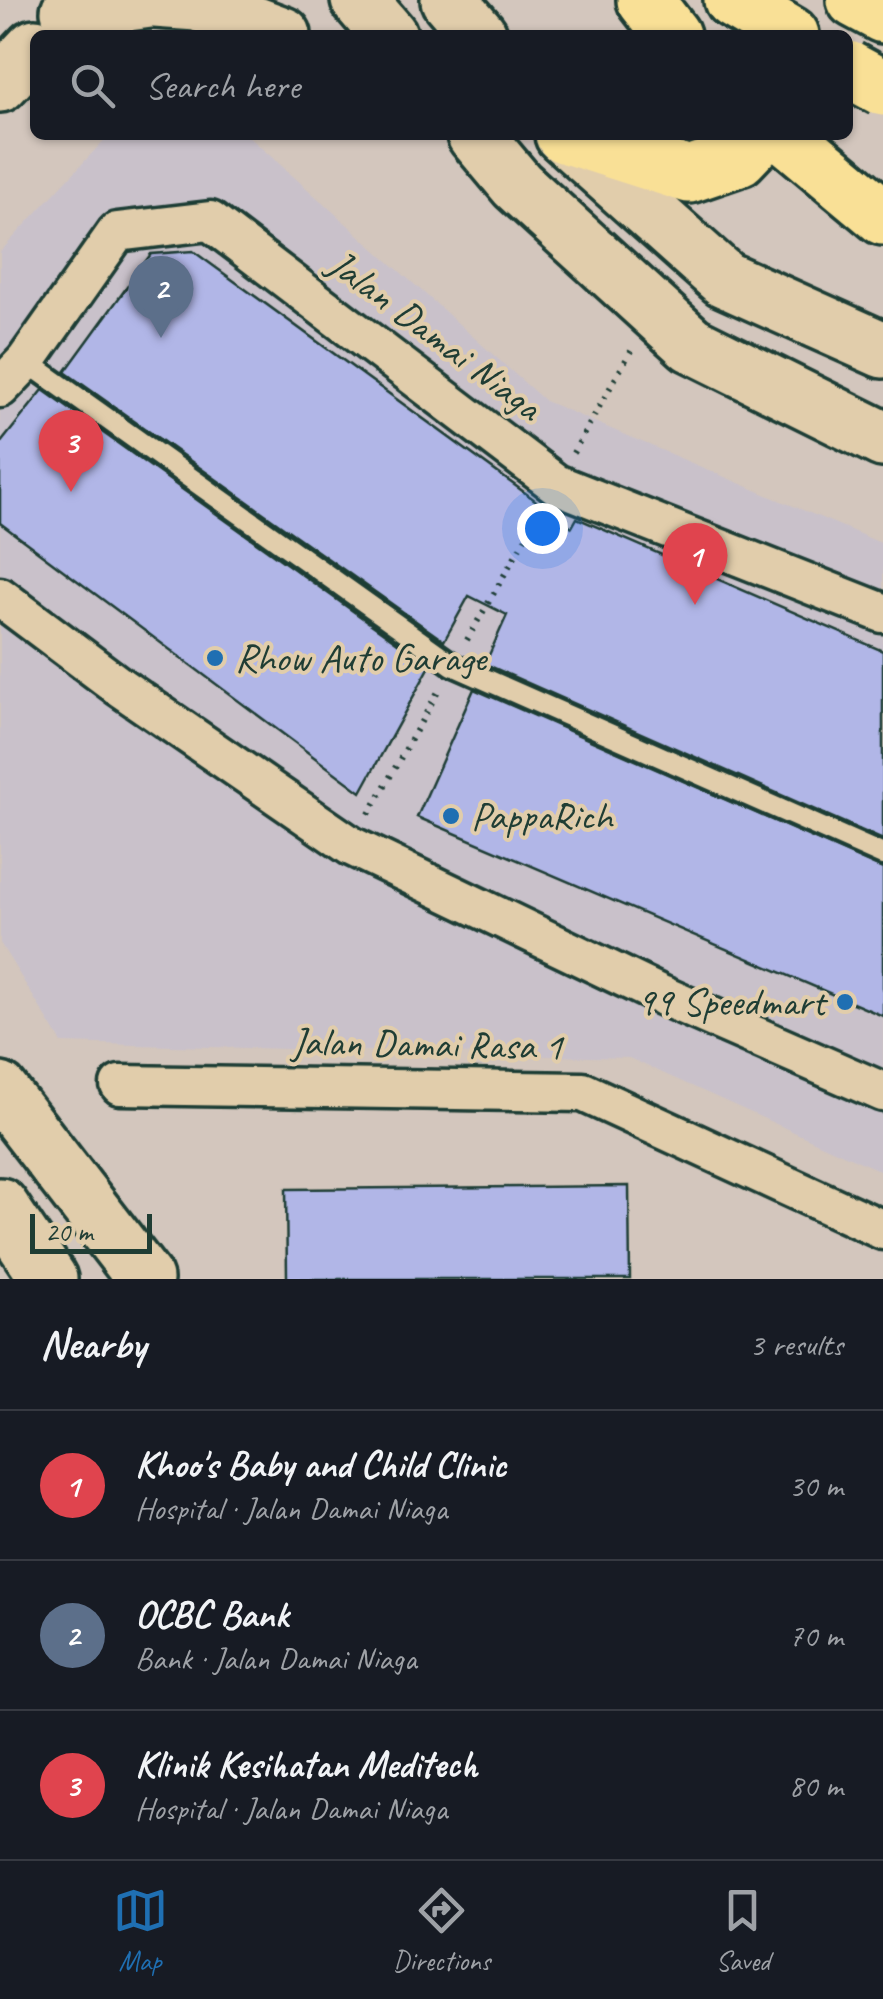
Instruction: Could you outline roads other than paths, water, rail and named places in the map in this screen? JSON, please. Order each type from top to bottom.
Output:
[{"type":"highway","points":[[645,0],[668,30]]},
{"type":"highway","points":[[732,0],[783,30]]},
{"type":"highway","points":[[855,0],[883,15]]},
{"type":"highway","points":[[853,72],[883,88]]},
{"type":"highway","points":[[853,76],[883,72]]},
{"type":"highway","points":[[580,140],[688,174],[740,158],[756,140]]},
{"type":"highway","points":[[791,140],[883,217]]},
{"type":"main road","points":[[59,23],[152,0],[197,3],[270,30]]},
{"type":"main road","points":[[360,0],[386,30]]},
{"type":"main road","points":[[450,0],[475,30]]},
{"type":"main road","points":[[0,84],[30,53]]},
{"type":"main road","points":[[479,140],[517,185],[691,344],[861,429]]},
{"type":"main road","points":[[570,140],[724,279],[883,350]]},
{"type":"main road","points":[[0,1090],[145,1279]]},
{"type":"main road","points":[[0,1206],[49,1279]]},
{"type":"street","name":"Jalan Damai Niaga","points":[[0,388],[26,361],[117,232],[210,221],[556,484],[883,612]]},
{"type":"street","points":[[0,597],[120,687],[351,846],[643,986],[883,1092]]},
{"type":"street","name":"Jalan Damai Rasa 1","points":[[120,1084],[583,1092],[883,1230]]},
{"type":"lane","points":[[26,361],[453,665],[883,856]]},
{"type":"lane","points":[[861,429],[883,462]]},
{"type":"lane","points":[[822,588],[883,598]]},
{"type":"place","name":"OCBC Bank","points":[[161,338]]},
{"type":"place","name":"Klinik Kesihatan Meditech","points":[[71,492]]},
{"type":"place","name":"Khoo's Baby and Child Clinic","points":[[695,605]]},
{"type":"place","name":"Rhow Auto Garage","points":[[215,658]]},
{"type":"place","name":"PappaRich","points":[[451,816]]},
{"type":"place","name":"99 Speedmart","points":[[845,1002]]}]
